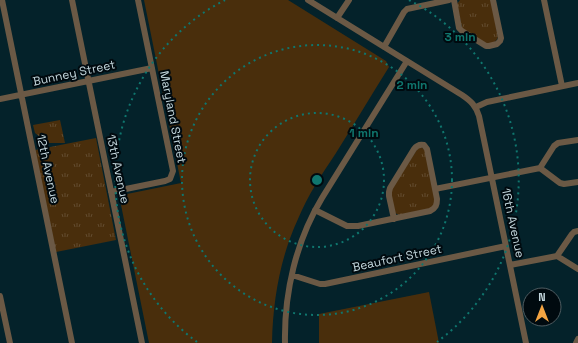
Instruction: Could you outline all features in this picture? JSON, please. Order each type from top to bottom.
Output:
[{"type":"street","name":"12th Avenue","points":[[2,0],[72,343]]},
{"type":"street","name":"13th Avenue","points":[[72,0],[142,343]]},
{"type":"street","name":"Maryland Street","points":[[111,192],[165,181],[170,178],[172,174],[138,0]]},
{"type":"street","points":[[308,0],[469,100],[476,107],[487,102],[578,83]]},
{"type":"street","points":[[337,18],[349,0]]},
{"type":"street","points":[[384,47],[406,9],[449,0]]},
{"type":"street","points":[[454,0],[459,28],[483,45],[488,46],[498,44],[501,38],[493,0]]},
{"type":"street","points":[[544,0],[562,86]]},
{"type":"street","points":[[284,343],[286,311],[292,276],[304,233],[315,210],[406,61]]},
{"type":"street","name":"Bunney Street","points":[[0,99],[152,68]]},
{"type":"street","name":"16th Avenue","points":[[476,107],[526,343]]},
{"type":"street","points":[[435,189],[540,168],[554,146],[578,140]]},
{"type":"street","points":[[315,210],[348,226],[358,226],[394,219],[430,211],[434,209],[437,204],[435,189],[427,149],[424,145],[417,146],[414,149],[390,188],[389,192],[394,219]]},
{"type":"street","points":[[540,168],[560,183],[564,184],[578,182]]},
{"type":"street","points":[[510,266],[557,256],[572,234],[578,231]]},
{"type":"street","name":"Beaufort Street","points":[[292,276],[325,284],[506,246]]},
{"type":"street","points":[[557,256],[578,269]]},
{"type":"street","points":[[0,296],[10,343]]},
{"type":"street","points":[[576,343],[578,339]]},
{"type":"green space","points":[[144,0],[288,0],[386,61],[389,67],[316,185],[298,219],[286,249],[282,264],[276,295],[272,343],[149,343],[120,200],[122,195],[181,183]]},
{"type":"green space","points":[[460,0],[491,0],[498,37],[495,42],[490,44],[484,42],[462,28],[457,4]]},
{"type":"green space","points":[[60,120],[65,143],[48,143],[35,133],[33,125]]},
{"type":"green space","points":[[96,138],[116,240],[56,252],[35,150]]},
{"type":"green space","points":[[421,147],[425,150],[435,200],[433,208],[399,215],[395,213],[391,190],[418,148]]},
{"type":"green space","points":[[429,292],[439,343],[319,343],[319,314]]}]
